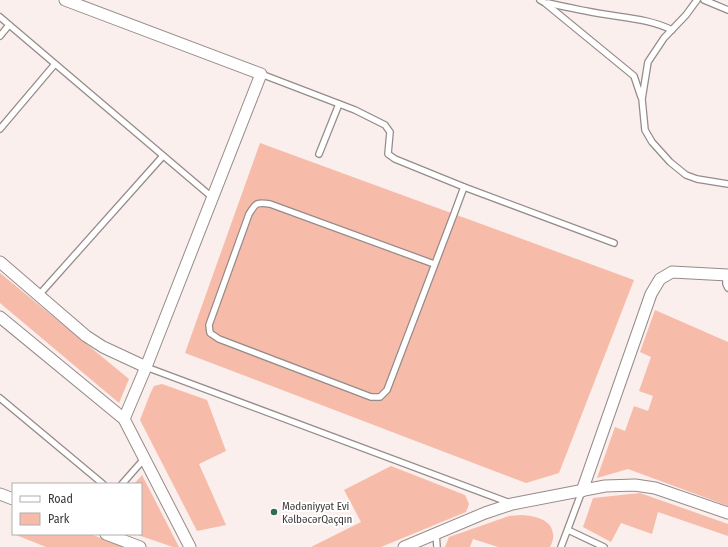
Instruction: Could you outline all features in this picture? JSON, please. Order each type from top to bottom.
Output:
[{"type":"street","points":[[65,0],[261,74],[124,419]]},
{"type":"street","points":[[0,262],[86,336],[103,348],[146,366]]},
{"type":"street","points":[[582,491],[651,294],[660,279],[672,272],[727,275]]},
{"type":"street","points":[[0,317],[124,419],[190,547]]},
{"type":"street","points":[[404,547],[485,513],[512,504],[605,486],[635,485],[670,492],[728,513]]},
{"type":"street","points":[[0,494],[12,499]]},
{"type":"street","points":[[109,535],[140,547]]},
{"type":"lane","points":[[642,99],[648,62],[664,38],[686,16],[697,0]]},
{"type":"lane","points":[[704,0],[728,10]]},
{"type":"lane","points":[[543,1],[584,12],[650,21],[672,30]]},
{"type":"lane","points":[[543,1],[634,76],[642,99],[646,130],[652,142],[670,162],[686,175],[698,179],[728,184]]},
{"type":"lane","points":[[0,17],[212,198]]},
{"type":"lane","points":[[0,36],[9,25]]},
{"type":"lane","points":[[0,129],[55,64]]},
{"type":"lane","points":[[261,74],[355,110],[385,125],[390,132],[388,154],[395,159],[464,187],[614,243]]},
{"type":"lane","points":[[319,154],[339,104]]},
{"type":"lane","points":[[39,295],[163,156]]},
{"type":"lane","points":[[434,264],[270,204],[260,202],[255,204],[249,214],[209,325],[210,333],[219,339],[371,397],[380,397],[387,390],[464,187]]},
{"type":"lane","points":[[727,275],[726,284],[728,288]]},
{"type":"lane","points":[[146,366],[512,504]]},
{"type":"lane","points":[[0,398],[102,483]]},
{"type":"lane","points":[[123,483],[144,459]]},
{"type":"lane","points":[[561,547],[582,491]]},
{"type":"lane","points":[[568,530],[604,547]]},
{"type":"lane","points":[[436,533],[437,547]]},
{"type":"green space","points":[[260,143],[634,280],[559,473],[526,483],[185,353]]},
{"type":"green space","points":[[0,273],[129,379],[119,403],[0,303]]},
{"type":"green space","points":[[655,310],[728,342],[728,506],[628,469],[597,478],[615,427],[625,431],[634,406],[648,411],[653,396],[639,391],[651,357],[640,352]]},
{"type":"green space","points":[[162,384],[207,400],[226,451],[199,464],[226,525],[197,531],[140,420],[154,386]]},
{"type":"green space","points":[[391,466],[465,495],[469,504],[466,512],[381,547],[311,547],[361,522],[344,490]]},
{"type":"green space","points":[[142,475],[179,547],[173,547],[138,535],[142,535],[142,483],[135,483]]},
{"type":"green space","points":[[640,493],[728,524],[728,536],[658,512],[652,534],[621,523],[611,542],[583,527],[593,498]]},
{"type":"green space","points":[[522,515],[537,517],[549,525],[552,529],[553,536],[550,547],[498,547],[473,539],[470,547],[445,547],[449,537],[509,516]]},
{"type":"green space","points":[[16,535],[93,535],[125,547],[46,547]]},
{"type":"place","name":"Mədəniyyət Evi KəlbəcərQaçqın","points":[[274,512]]}]
